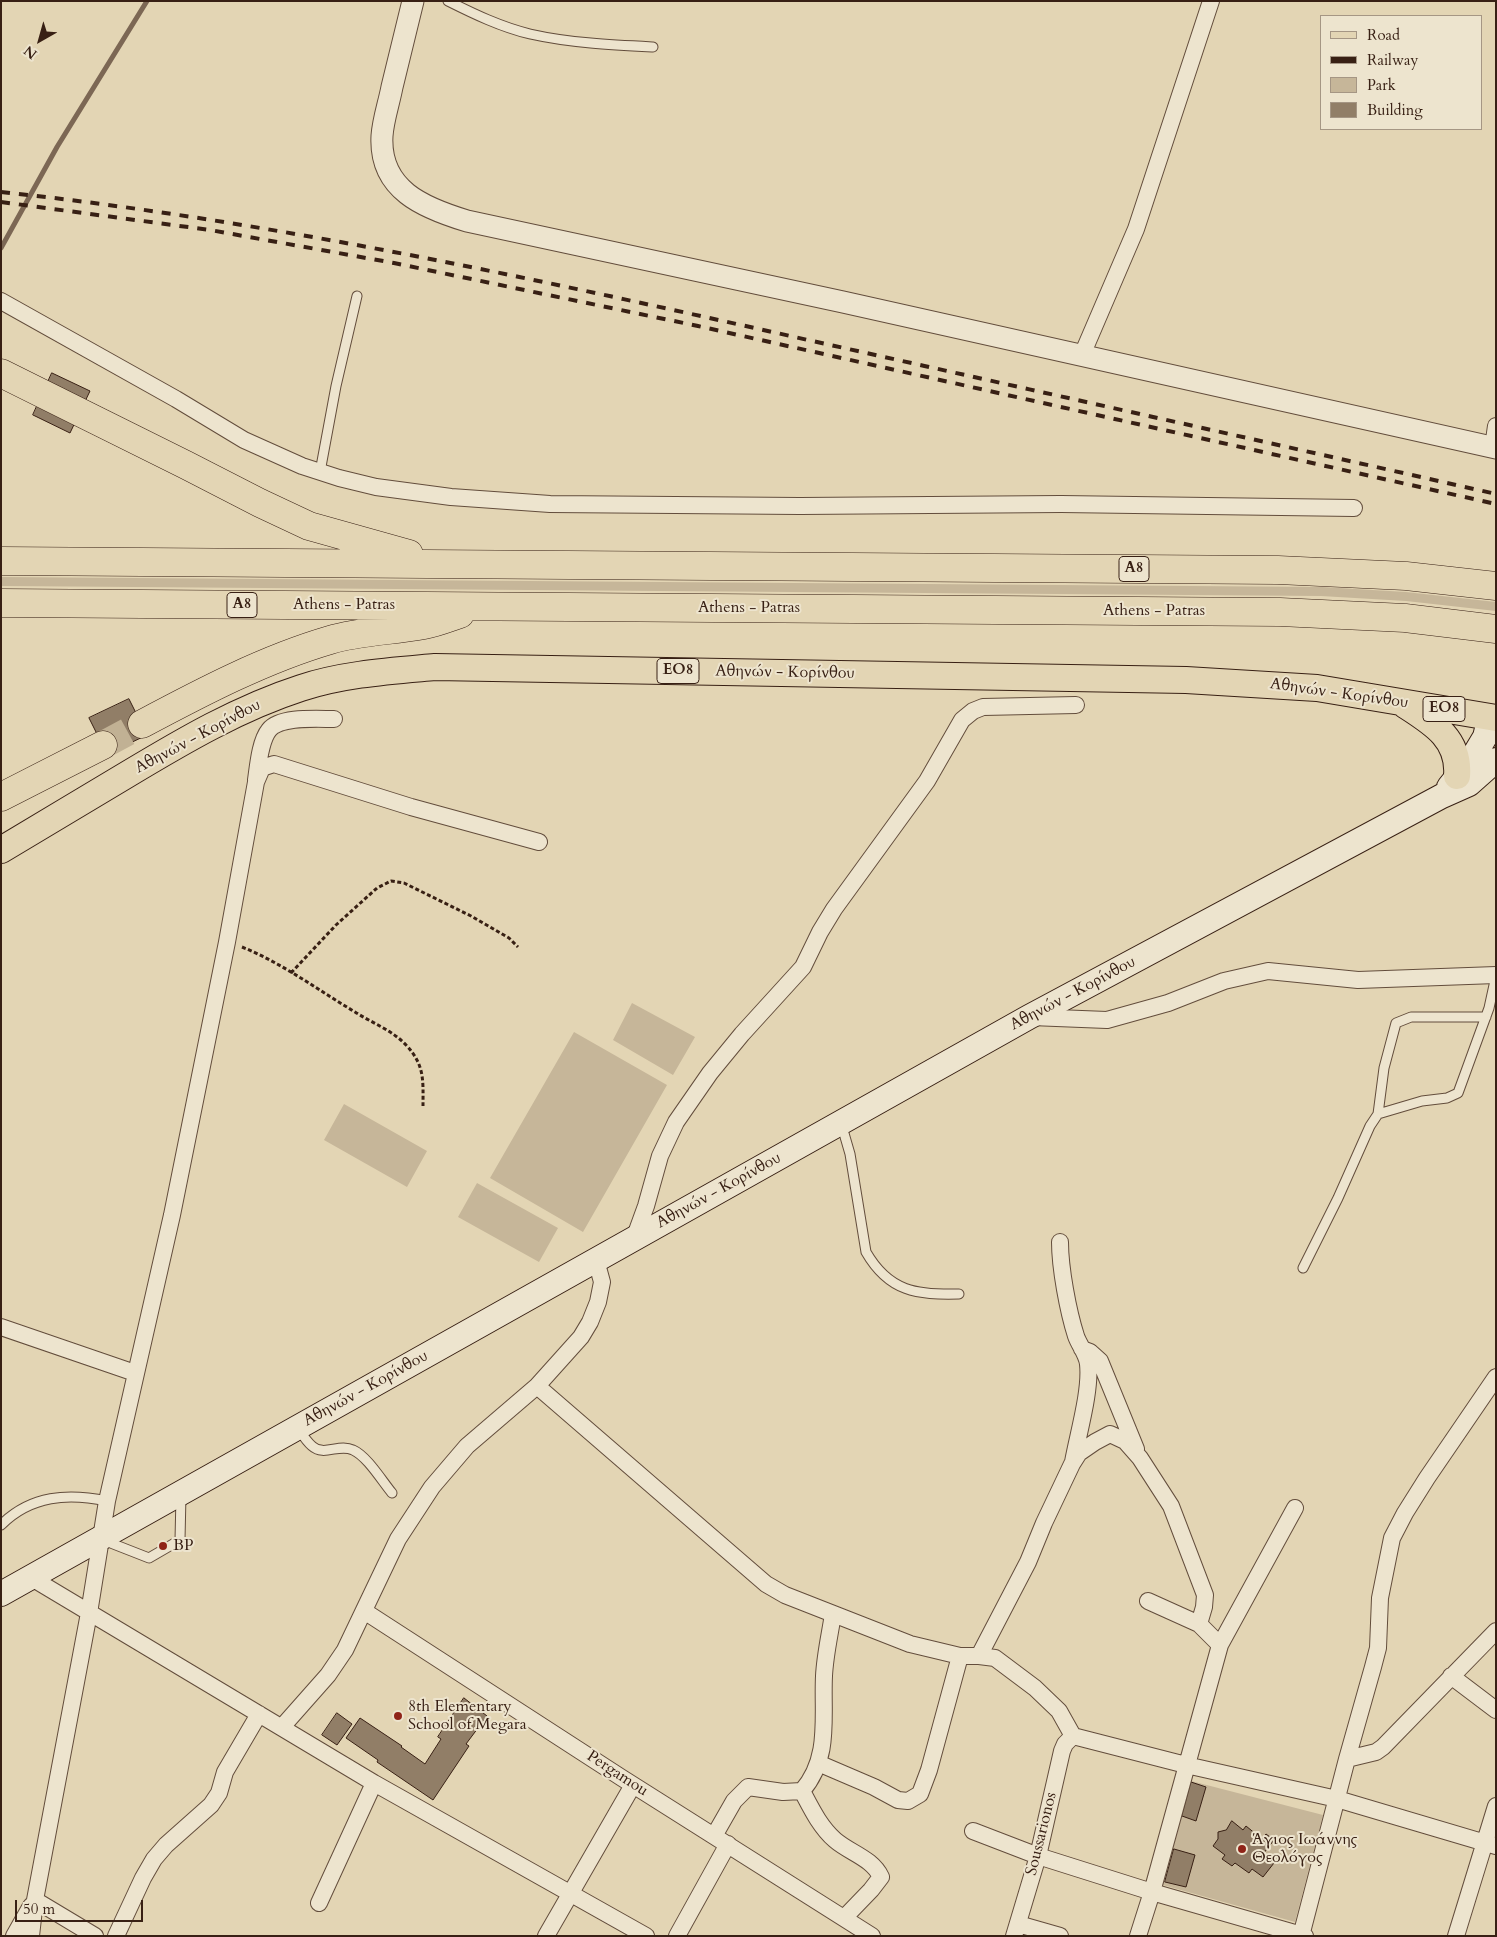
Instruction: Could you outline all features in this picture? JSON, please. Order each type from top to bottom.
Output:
[{"type":"highway","points":[[1,373],[309,526],[449,564]]},
{"type":"highway","name":"Α8","points":[[1,561],[1278,570],[1406,576],[1496,586]]},
{"type":"highway","name":"Athens - Patras","points":[[1,603],[1288,612],[1405,618],[1496,629]]},
{"type":"highway","points":[[142,724],[239,676],[308,647],[358,633],[425,625],[483,606]]},
{"type":"highway","points":[[1,797],[103,745]]},
{"type":"main road","name":"Αθηνών - Κορίνθου","points":[[1,850],[154,758],[232,715],[302,687],[367,674],[413,668],[462,666],[1186,680],[1318,688],[1493,718],[1485,737],[1473,757],[1450,786]]},
{"type":"main road","points":[[1398,701],[1423,717],[1446,737],[1455,749],[1458,762],[1450,786]]},
{"type":"main road","name":"Αθηνών - Κορίνθου","points":[[1,1594],[1029,1017],[1450,786],[1469,784],[1496,760]]},
{"type":"street","points":[[413,1],[382,137],[384,156],[391,174],[402,189],[429,208],[466,221],[817,296],[1494,447],[1496,426]]},
{"type":"street","points":[[1082,355],[1136,229],[1211,1]]},
{"type":"street","points":[[1,301],[176,399],[244,440],[302,466],[376,487],[451,497],[550,504],[810,506],[1061,504],[1354,508]]},
{"type":"street","points":[[634,1239],[646,1206],[660,1156],[676,1122],[710,1073],[803,966],[820,932],[834,910],[921,789],[962,720],[972,711],[983,707],[1076,705]]},
{"type":"street","points":[[30,1936],[35,1900],[89,1613],[107,1501],[172,1215],[227,942],[259,758],[268,730],[277,724],[286,721],[334,719]]},
{"type":"street","points":[[256,782],[262,768],[274,764],[411,807],[539,842]]},
{"type":"street","points":[[1029,1017],[1107,1020],[1168,1003],[1224,981],[1268,971],[1358,980],[1496,976]]},
{"type":"street","points":[[1060,1242],[1060,1254],[1069,1306],[1076,1335],[1088,1363],[1087,1388],[1072,1464]]},
{"type":"street","points":[[282,1727],[328,1675],[345,1650],[398,1539],[437,1480],[467,1446],[537,1386],[580,1337],[590,1322],[598,1302],[602,1282],[596,1260]]},
{"type":"street","points":[[1,1327],[135,1373]]},
{"type":"street","points":[[1082,1349],[1090,1352],[1100,1361],[1140,1458]]},
{"type":"street","points":[[973,1831],[1038,1856],[1152,1892],[1302,1935],[1347,1758],[1376,1654],[1380,1598],[1392,1538],[1427,1478],[1496,1377]]},
{"type":"street","points":[[537,1386],[761,1580],[785,1595],[910,1644],[960,1656],[995,1658],[1035,1688],[1059,1711],[1073,1736],[1186,1765],[1337,1800],[1490,1844]]},
{"type":"street","points":[[979,1656],[1028,1562],[1044,1522],[1072,1464],[1080,1453],[1110,1434],[1125,1441],[1140,1458],[1171,1506],[1205,1595],[1199,1624]]},
{"type":"street","points":[[1138,1936],[1152,1892],[1220,1645],[1295,1508]]},
{"type":"street","points":[[30,1577],[374,1783],[571,1892],[646,1936]]},
{"type":"street","points":[[1148,1600],[1199,1624],[1220,1645]]},
{"type":"street","name":"Pergamou","points":[[364,1611],[633,1785],[872,1936]]},
{"type":"street","points":[[714,1836],[734,1801],[748,1788],[783,1792],[802,1791],[811,1781],[818,1763],[825,1730],[824,1675],[833,1614]]},
{"type":"street","points":[[1347,1758],[1376,1752],[1383,1747],[1496,1631]]},
{"type":"street","points":[[818,1763],[874,1787],[898,1800],[908,1801],[920,1794],[929,1770],[960,1656]]},
{"type":"street","points":[[1451,1676],[1496,1710]]},
{"type":"street","points":[[116,1936],[142,1878],[154,1859],[166,1845],[211,1805],[219,1793],[224,1772],[259,1714]]},
{"type":"street","name":"Soussarionos","points":[[1016,1930],[1038,1856],[1062,1752],[1065,1744],[1073,1736]]},
{"type":"street","points":[[319,1903],[374,1783]]},
{"type":"street","points":[[546,1936],[633,1785]]},
{"type":"street","points":[[802,1791],[826,1832],[836,1842],[877,1868],[881,1877],[875,1886],[844,1918]]},
{"type":"street","points":[[1456,1936],[1490,1844],[1496,1806]]},
{"type":"street","points":[[677,1936],[728,1844]]},
{"type":"street","points":[[14,1936],[35,1900]]},
{"type":"street","points":[[35,1900],[95,1936]]},
{"type":"street","points":[[1016,1930],[1060,1936]]},
{"type":"lane","points":[[448,1],[492,22],[530,34],[580,41],[653,47]]},
{"type":"lane","points":[[320,472],[336,386],[357,296]]},
{"type":"lane","points":[[1378,1114],[1422,1101],[1447,1098],[1458,1093],[1486,1017],[1496,976]]},
{"type":"lane","points":[[1303,1268],[1338,1198],[1370,1126],[1378,1114],[1384,1068],[1396,1023],[1411,1017],[1486,1017]]},
{"type":"lane","points":[[841,1122],[850,1154],[866,1252],[871,1261],[880,1274],[889,1281],[909,1290],[932,1294],[959,1294]]},
{"type":"lane","points":[[298,1427],[317,1450],[326,1451],[344,1447],[354,1450],[364,1459],[392,1493]]},
{"type":"lane","points":[[100,1538],[149,1558],[180,1540],[181,1493]]},
{"type":"lane","points":[[1,1525],[30,1506],[53,1497],[85,1496],[107,1501]]},
{"type":"path","points":[[291,973],[336,925],[377,888],[391,881],[404,883],[471,916],[510,938],[518,947]]},
{"type":"path","points":[[227,942],[263,955],[357,1014],[377,1023],[406,1045],[423,1074],[423,1106]]},
{"type":"green space","points":[[1,577],[1322,587],[1406,592],[1496,602],[1496,611],[1406,601],[1321,596],[1,586]]},
{"type":"green space","points":[[632,1003],[695,1037],[673,1075],[613,1040]]},
{"type":"green space","points":[[574,1032],[667,1085],[583,1232],[490,1178]]},
{"type":"green space","points":[[344,1104],[427,1151],[407,1187],[324,1140]]},
{"type":"green space","points":[[477,1183],[558,1228],[539,1262],[458,1217]]},
{"type":"green space","points":[[1191,1781],[1323,1815],[1295,1922],[1163,1885]]},
{"type":"building","points":[[52,373],[90,391],[70,433],[33,415]]},
{"type":"building","points":[[129,699],[147,735],[107,754],[89,718]]},
{"type":"building","points":[[464,1698],[487,1716],[466,1744],[469,1746],[433,1800],[377,1762],[378,1760],[346,1738],[360,1718],[425,1764],[441,1739],[438,1737]]},
{"type":"building","points":[[337,1713],[352,1724],[337,1745],[322,1735]]},
{"type":"building","points":[[1191,1782],[1206,1787],[1196,1821],[1182,1816]]},
{"type":"building","name":"Άγιος Ιωάννης Θεολόγος","points":[[1232,1821],[1243,1830],[1246,1826],[1257,1835],[1254,1839],[1259,1843],[1266,1834],[1274,1840],[1263,1854],[1274,1863],[1263,1877],[1252,1869],[1249,1873],[1235,1863],[1232,1866],[1222,1859],[1225,1855],[1213,1846],[1218,1839],[1218,1832],[1226,1830]]},
{"type":"building","points":[[1174,1849],[1195,1855],[1186,1887],[1165,1882]]},
{"type":"waterway","points":[[1,248],[57,147],[147,1]]},
{"type":"tunnel","points":[[103,745],[142,724]]},
{"type":"railway","points":[[1,192],[103,204],[204,219],[406,254],[507,274],[1496,494]]},
{"type":"railway","points":[[1,202],[210,230],[394,263],[698,326],[1496,504]]},
{"type":"place","name":"BP","points":[[163,1546]]},
{"type":"place","name":"8th Elementary School of Megara","points":[[398,1716]]},
{"type":"place","name":"Άγιος Ιωάννης Θεολόγος","points":[[1242,1849]]}]
